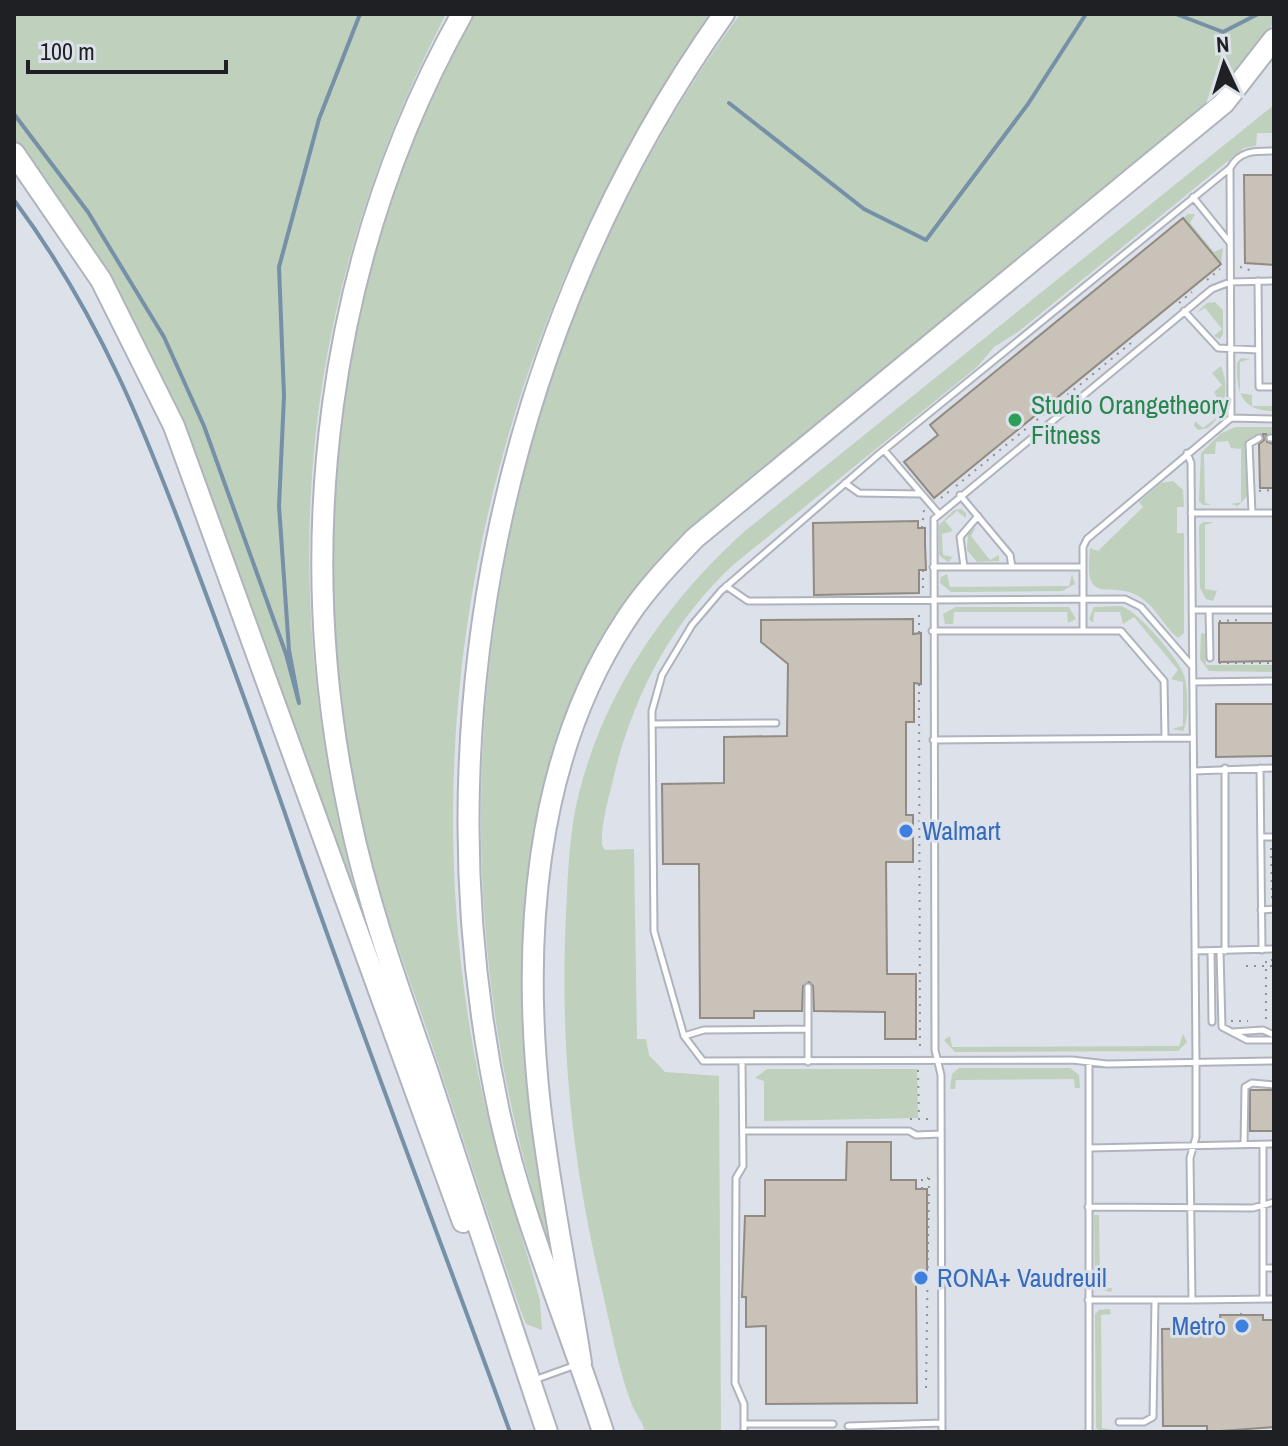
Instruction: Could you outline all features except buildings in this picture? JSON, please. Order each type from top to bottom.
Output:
[{"type":"highway","points":[[462,14],[429,78],[389,176],[347,325],[326,464],[322,618],[337,751],[369,894],[527,1382]]},
{"type":"highway","points":[[603,1432],[581,1363],[543,1267],[517,1183],[481,1014],[468,851],[475,687],[499,526],[522,435],[556,327],[626,172],[674,88],[724,14]]},
{"type":"highway","points":[[581,1363],[540,1106],[535,948],[539,884],[552,796],[569,735],[596,671],[640,601],[695,538],[1224,103],[1274,39]]},
{"type":"highway","points":[[14,153],[101,280],[174,426],[399,1050],[545,1432]]},
{"type":"lane","points":[[1274,151],[1248,152],[884,450],[726,586],[692,625],[662,675],[654,697],[652,724],[654,931],[684,1036],[703,1061],[1274,1061]]},
{"type":"lane","points":[[1230,168],[1231,418]]},
{"type":"lane","points":[[1193,197],[1230,243]]},
{"type":"lane","points":[[1258,281],[1259,387],[1274,387]]},
{"type":"lane","points":[[942,1432],[941,1075],[937,1061],[933,523],[938,513],[1212,289],[1230,282],[1274,281]]},
{"type":"lane","points":[[1184,311],[1214,346],[1230,351],[1258,350]]},
{"type":"lane","points":[[1083,630],[1083,547],[1089,537],[1231,418],[1274,419]]},
{"type":"lane","points":[[1252,513],[1249,444],[1259,438]]},
{"type":"lane","points":[[884,450],[938,513]]},
{"type":"lane","points":[[1187,453],[1191,513],[1196,1061],[1190,1158],[1192,1300]]},
{"type":"lane","points":[[845,483],[859,493],[922,494]]},
{"type":"lane","points":[[960,495],[1010,555],[1012,567]]},
{"type":"lane","points":[[1191,513],[1274,513]]},
{"type":"lane","points":[[964,567],[960,537],[978,516]]},
{"type":"lane","points":[[933,567],[1083,567]]},
{"type":"lane","points":[[726,586],[748,601],[1125,599],[1136,603],[1192,666]]},
{"type":"lane","points":[[1192,610],[1274,610]]},
{"type":"lane","points":[[1209,610],[1210,661]]},
{"type":"lane","points":[[932,631],[1083,630],[1123,633],[1164,681],[1165,738]]},
{"type":"lane","points":[[1193,682],[1274,681]]},
{"type":"lane","points":[[652,724],[776,723]]},
{"type":"lane","points":[[933,740],[1193,738]]},
{"type":"lane","points":[[1225,768],[1222,1027],[1247,1040],[1274,1037]]},
{"type":"lane","points":[[1260,768],[1262,950]]},
{"type":"lane","points":[[1194,771],[1274,768]]},
{"type":"lane","points":[[1261,837],[1274,837]]},
{"type":"lane","points":[[1261,910],[1274,909]]},
{"type":"lane","points":[[1195,951],[1274,949]]},
{"type":"lane","points":[[1211,951],[1212,1022]]},
{"type":"lane","points":[[808,987],[808,1062]]},
{"type":"lane","points":[[684,1036],[704,1030],[808,1029]]},
{"type":"lane","points":[[1232,1032],[1263,1030],[1274,1037]]},
{"type":"lane","points":[[1089,1062],[1089,1432]]},
{"type":"lane","points":[[742,1063],[743,1166],[736,1178],[735,1383],[744,1404],[744,1432]]},
{"type":"lane","points":[[1244,1145],[1245,1087],[1252,1083],[1274,1085]]},
{"type":"lane","points":[[743,1131],[909,1131],[916,1135],[941,1134]]},
{"type":"lane","points":[[1089,1148],[1274,1144]]},
{"type":"lane","points":[[1263,1145],[1263,1299]]},
{"type":"lane","points":[[1088,1207],[1191,1208],[1274,1202]]},
{"type":"lane","points":[[1263,1268],[1274,1268]]},
{"type":"lane","points":[[1088,1300],[1274,1299]]},
{"type":"lane","points":[[1119,1422],[1144,1422],[1153,1417],[1155,1300]]},
{"type":"lane","points":[[527,1382],[581,1363]]},
{"type":"lane","points":[[848,1426],[942,1423]]},
{"type":"lane","points":[[744,1424],[833,1424]]},
{"type":"path","points":[[1204,277],[1207,280],[1222,267]]},
{"type":"path","points":[[1240,267],[1258,271]]},
{"type":"path","points":[[1169,311],[1196,289]]},
{"type":"path","points":[[937,502],[1086,376],[1136,339]]},
{"type":"path","points":[[957,479],[960,483]]},
{"type":"path","points":[[1256,491],[1274,490]]},
{"type":"path","points":[[922,528],[925,509]]},
{"type":"path","points":[[923,570],[923,593]]},
{"type":"path","points":[[919,607],[919,633]]},
{"type":"path","points":[[1233,618],[1233,623]]},
{"type":"path","points":[[1210,661],[1274,663]]},
{"type":"path","points":[[919,684],[919,1056]]},
{"type":"path","points":[[913,835],[919,835]]},
{"type":"path","points":[[1272,848],[1272,900]]},
{"type":"path","points":[[1226,1021],[1266,1020],[1266,960],[1274,960]]},
{"type":"path","points":[[1246,966],[1273,966]]},
{"type":"path","points":[[918,1068],[919,1119]]},
{"type":"path","points":[[910,1119],[931,1119]]},
{"type":"path","points":[[1248,1131],[1274,1131]]},
{"type":"path","points":[[922,1189],[922,1178],[929,1178],[930,1284],[924,1283],[926,1388],[932,1387]]},
{"type":"path","points":[[926,1333],[932,1333]]},
{"type":"path","points":[[917,1381],[926,1381]]},
{"type":"green space","points":[[14,14],[446,14],[395,125],[356,236],[329,347],[313,458],[309,571],[316,685],[334,802],[363,920],[161,376],[129,313],[75,222],[14,138]]},
{"type":"green space","points":[[474,14],[710,14],[637,130],[576,252],[526,379],[489,510],[465,644],[454,779],[457,916],[480,1084],[540,1301],[542,1330],[526,1324],[519,1306],[372,867],[358,811],[340,711],[331,608],[332,505],[342,402],[362,300],[390,201],[428,105]]},
{"type":"green space","points":[[740,14],[1274,14],[1274,22],[1227,86],[1198,112],[719,504],[650,572],[595,652],[570,703],[554,750],[531,876],[554,1243],[549,1245],[508,1088],[485,928],[482,767],[497,607],[531,449],[583,296],[652,151]]},
{"type":"green space","points":[[1274,105],[1274,133],[1257,133],[1256,146],[1244,148],[1018,332],[994,347],[977,367],[733,565],[690,613],[642,694],[620,753],[605,814],[602,845],[605,850],[634,849],[637,1039],[646,1039],[649,1055],[665,1072],[719,1076],[721,1432],[645,1432],[622,1375],[590,1234],[575,1143],[566,1054],[565,962],[571,838],[579,793],[605,718],[622,683],[665,618],[690,587],[745,531]]},
{"type":"green space","points":[[1195,214],[1190,223],[1214,252],[1223,248],[1221,264],[1183,218]]},
{"type":"green space","points":[[1215,302],[1223,310],[1223,334],[1220,339],[1214,336],[1222,329],[1205,308],[1196,313],[1207,303]]},
{"type":"green space","points":[[1241,358],[1250,359],[1240,362],[1240,392],[1237,363]]},
{"type":"green space","points":[[1221,366],[1225,383],[1222,408],[1214,422],[1208,428],[1198,430],[1194,426],[1195,421],[1203,428],[1216,418],[1210,408],[1219,401],[1214,392],[1222,385],[1212,373]]},
{"type":"green space","points":[[1241,393],[1252,395],[1252,406],[1274,406],[1274,411],[1254,408],[1243,398]]},
{"type":"green space","points":[[1235,427],[1274,427],[1274,435],[1253,436],[1246,443],[1248,495],[1238,506],[1231,504],[1241,502],[1241,449],[1231,448],[1228,441],[1216,442],[1215,454],[1204,454],[1205,503],[1212,505],[1203,505],[1199,501],[1201,453],[1220,434]]},
{"type":"green space","points":[[1173,481],[1183,490],[1184,507],[1177,507],[1177,533],[1184,533],[1184,633],[1178,638],[1140,597],[1095,586],[1089,567],[1090,548],[1098,551],[1143,507],[1139,502],[1161,483]]},
{"type":"green space","points":[[961,509],[966,513],[966,518],[957,511],[945,521],[953,531],[942,534],[943,555],[953,557],[948,562],[939,555],[939,525],[954,510]]},
{"type":"green space","points":[[1203,522],[1214,522],[1205,525],[1205,589],[1217,591],[1213,601],[1206,599],[1200,588],[1199,526]]},
{"type":"green space","points":[[976,527],[971,536],[990,560],[999,555],[999,561],[977,562],[967,550],[968,534]]},
{"type":"green space","points":[[947,574],[950,587],[1069,586],[1072,574],[1075,584],[1062,591],[951,592],[940,583],[941,577]]},
{"type":"green space","points":[[1121,606],[1147,625],[1181,668],[1187,696],[1183,731],[1172,729],[1183,726],[1183,682],[1171,679],[1178,670],[1134,617],[1123,624],[1120,612],[1094,612],[1093,623],[1089,619],[1094,607]]},
{"type":"green space","points":[[956,607],[1069,607],[1076,619],[1068,623],[1067,612],[954,612],[953,624],[945,624],[943,614]]},
{"type":"green space","points":[[1201,633],[1205,634],[1206,665],[1274,665],[1274,672],[1209,671],[1200,659]]},
{"type":"green space","points":[[1183,1034],[1187,1042],[1178,1051],[955,1052],[944,1040],[950,1036],[952,1047],[1179,1046]]},
{"type":"green space","points":[[959,1068],[1070,1068],[1079,1075],[1080,1088],[1075,1088],[1074,1079],[956,1080],[955,1089],[950,1089],[952,1074]]},
{"type":"green space","points":[[767,1069],[917,1069],[918,1118],[764,1121],[764,1081],[755,1078]]},
{"type":"green space","points":[[1094,1215],[1099,1215],[1100,1287],[1112,1288],[1111,1292],[1095,1288]]},
{"type":"green space","points":[[1110,1309],[1111,1314],[1101,1315],[1102,1428],[1113,1430],[1099,1432],[1096,1427],[1095,1314],[1099,1310]]},
{"type":"waterway","points":[[14,114],[88,212],[164,337],[204,426],[286,654],[299,703],[289,650],[279,506],[284,396],[279,267],[319,119],[360,14]]},
{"type":"waterway","points":[[729,103],[864,209],[926,240],[1028,104],[1086,14]]},
{"type":"waterway","points":[[1176,14],[1223,32],[1258,14]]},
{"type":"waterway","points":[[14,200],[45,244],[97,333],[160,472],[510,1432]]},
{"type":"place","name":"Studio Orangetheory Fitness","points":[[1015,420]]},
{"type":"place","name":"Walmart","points":[[906,831]]},
{"type":"place","name":"RONA+ Vaudreuil","points":[[921,1278]]},
{"type":"place","name":"Metro","points":[[1242,1326]]}]
